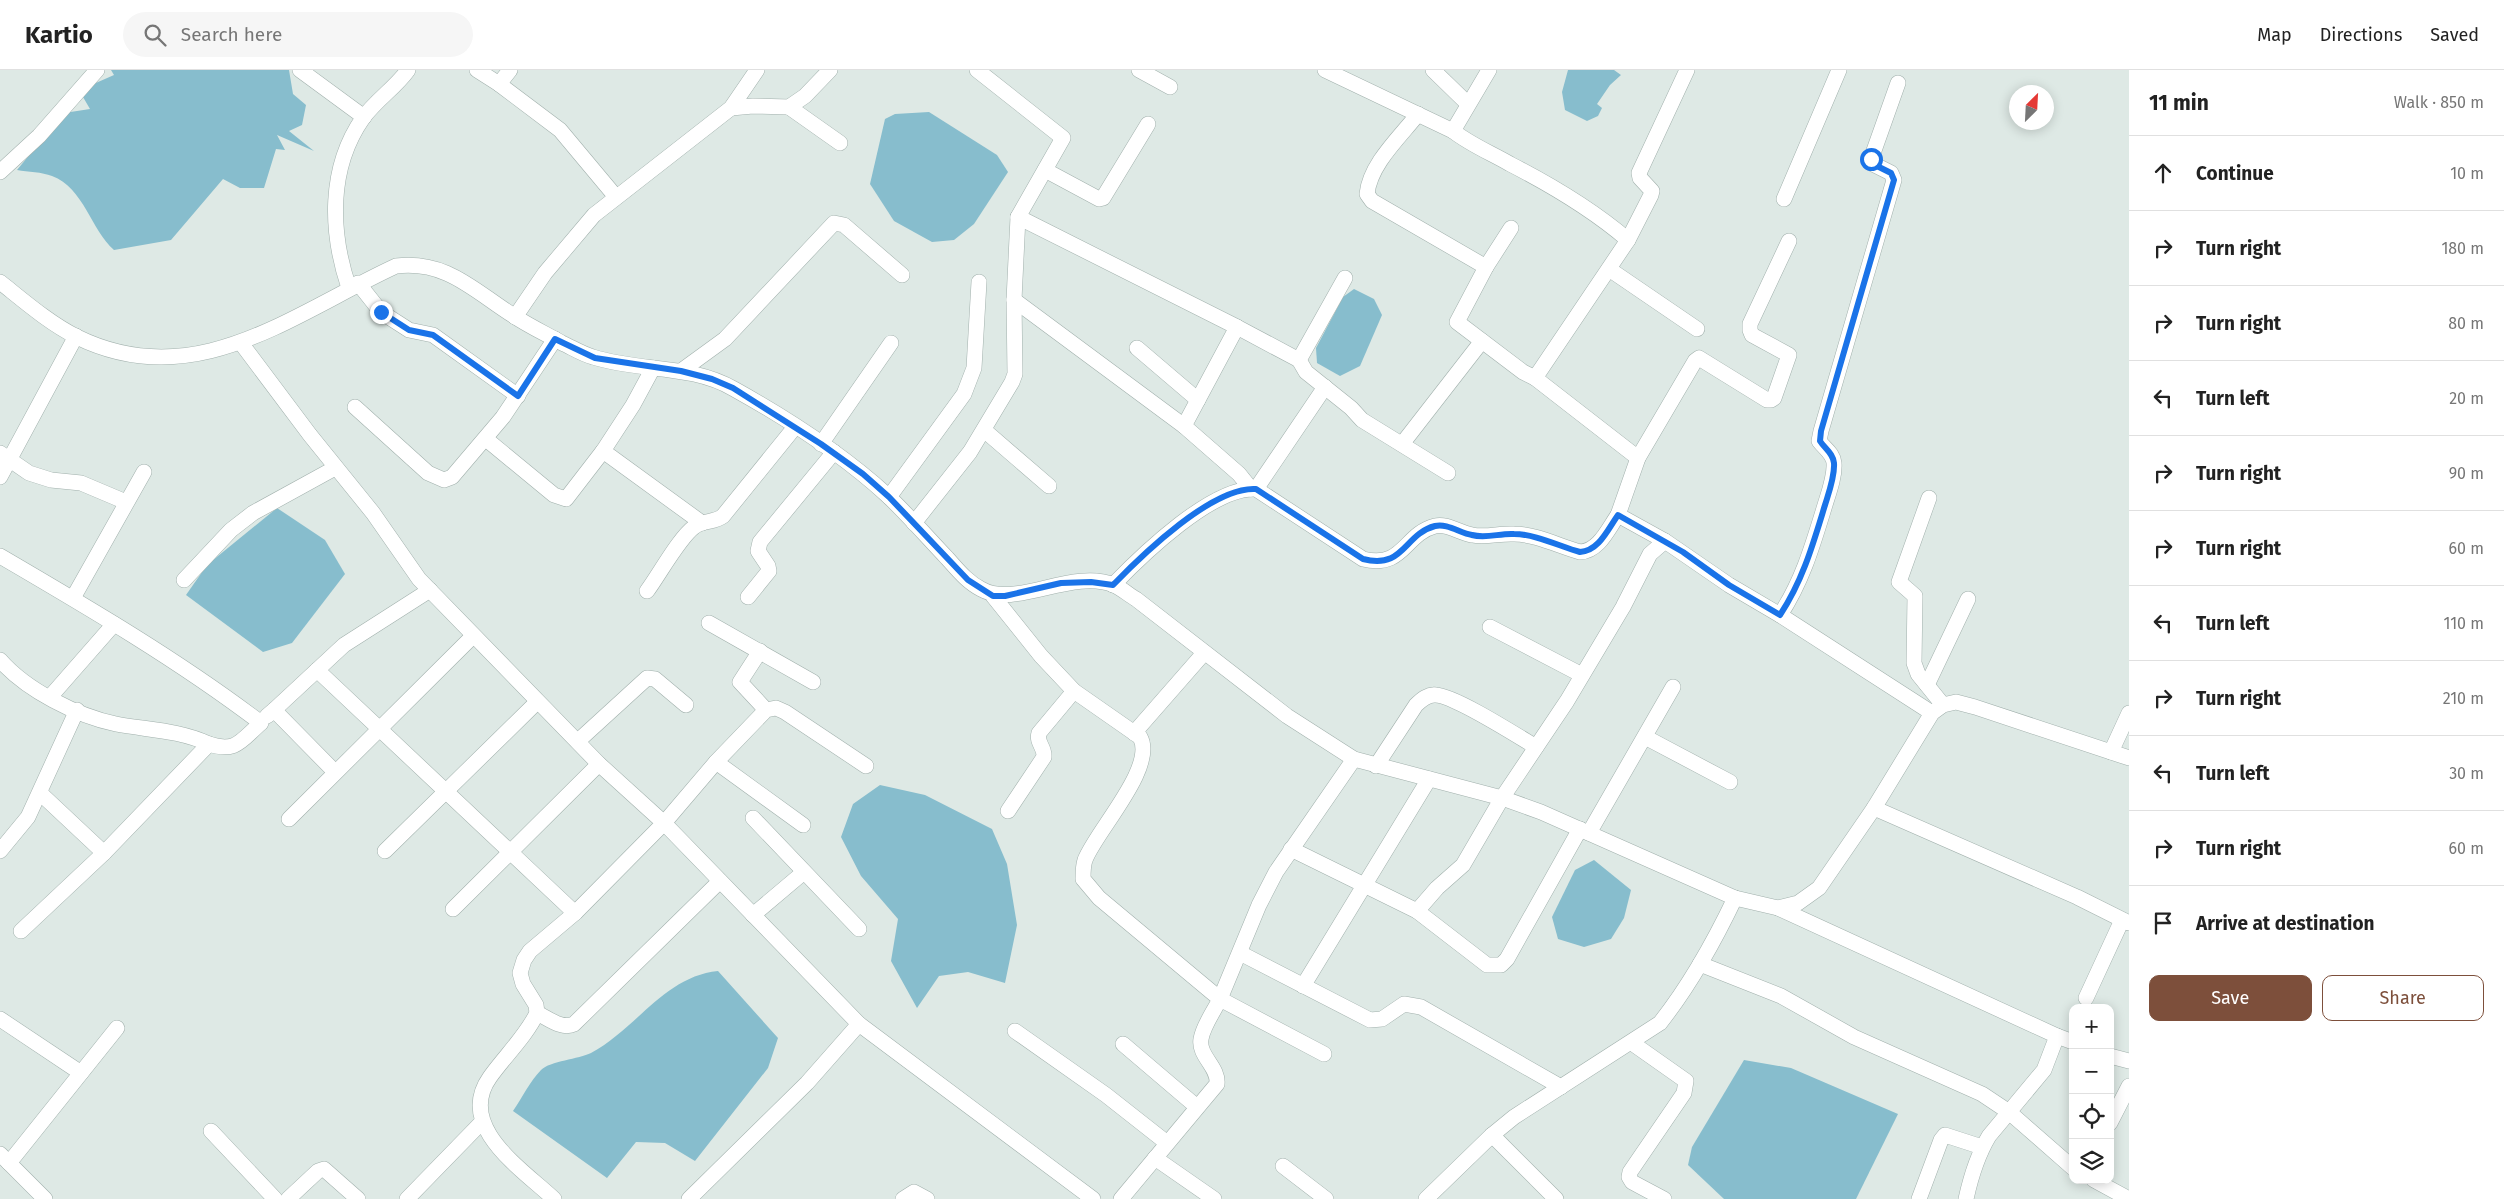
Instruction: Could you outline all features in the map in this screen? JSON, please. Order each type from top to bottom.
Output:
[{"type":"street","points":[[0,172],[39,136],[97,70]]},
{"type":"street","points":[[300,70],[364,117]]},
{"type":"street","points":[[408,70],[364,117],[348,143],[336,180],[340,263],[353,286],[385,315],[409,330],[433,335],[518,396]]},
{"type":"street","points":[[477,70],[499,84],[560,130],[616,197]]},
{"type":"street","points":[[499,84],[510,70]]},
{"type":"street","points":[[515,317],[567,245],[594,214],[732,108],[756,70]]},
{"type":"street","points":[[732,108],[789,107],[805,96],[830,70]]},
{"type":"street","points":[[914,522],[970,452],[1009,390],[1015,374],[1014,300],[1018,217],[1063,138],[977,70]]},
{"type":"street","points":[[1139,70],[1170,87]]},
{"type":"street","points":[[1325,70],[1454,131],[1471,145],[1511,164],[1606,221],[1628,240]]},
{"type":"street","points":[[1433,70],[1468,104]]},
{"type":"street","points":[[1454,131],[1489,70]]},
{"type":"street","points":[[1535,378],[1628,240],[1652,195],[1652,191],[1640,178],[1640,173],[1687,70]]},
{"type":"street","points":[[1784,199],[1839,70]]},
{"type":"street","points":[[1780,615],[1794,593],[1808,562],[1832,478],[1834,463],[1830,452],[1820,441],[1821,431],[1894,180],[1891,173],[1871,163],[1871,159],[1898,82]]},
{"type":"street","points":[[789,107],[840,143]]},
{"type":"street","points":[[1418,114],[1378,165],[1368,184],[1367,194],[1372,202],[1486,267]]},
{"type":"street","points":[[1045,170],[1099,199],[1103,198],[1148,124]]},
{"type":"street","points":[[1018,217],[1299,360],[1306,372],[1362,420],[1448,473]]},
{"type":"street","points":[[681,371],[725,339],[834,223],[844,225],[902,275]]},
{"type":"street","points":[[1511,228],[1486,267],[1457,320],[1459,326],[1535,378],[1638,458]]},
{"type":"street","points":[[1014,300],[1184,426],[1254,489],[1356,554],[1377,562],[1389,560],[1428,529],[1436,526],[1443,526],[1473,536],[1521,535],[1580,552],[1594,548],[1618,515],[1638,458],[1695,361],[1699,358],[1767,400],[1774,398],[1789,360],[1789,355],[1752,335],[1750,324],[1789,241]]},
{"type":"street","points":[[0,282],[32,308],[76,336],[110,351],[152,359],[200,354],[241,343],[396,266],[423,264],[454,276],[515,317],[595,358],[681,371],[712,379],[733,388],[828,448],[889,497],[968,580],[993,596],[1041,656],[1074,691],[1140,737],[1144,744],[1140,764],[1122,800],[1085,859],[1083,879],[1099,898],[1220,999],[1324,1054]]},
{"type":"street","points":[[1609,269],[1697,329]]},
{"type":"street","points":[[1299,360],[1345,278]]},
{"type":"street","points":[[889,497],[964,394],[972,378],[979,282]]},
{"type":"street","points":[[1184,426],[1237,327]]},
{"type":"street","points":[[0,477],[5,457],[76,336]]},
{"type":"street","points":[[355,408],[436,478],[444,480],[452,478],[486,439],[518,396],[555,339]]},
{"type":"street","points":[[1402,444],[1482,341]]},
{"type":"street","points":[[241,343],[335,468],[373,513],[419,579],[537,702],[599,764],[664,824],[859,1024],[1093,1199]]},
{"type":"street","points":[[748,597],[769,571],[768,566],[758,551],[760,542],[828,448],[891,343]]},
{"type":"street","points":[[1137,348],[1198,400]]},
{"type":"street","points":[[486,439],[560,499],[570,496],[603,452],[653,368]]},
{"type":"street","points":[[1254,489],[1325,387]]},
{"type":"street","points":[[647,591],[686,535],[694,527],[702,523],[716,521],[723,516],[795,427]]},
{"type":"street","points":[[984,430],[1049,486]]},
{"type":"street","points":[[603,452],[702,523]]},
{"type":"street","points":[[5,457],[29,473],[51,480],[81,483],[126,502]]},
{"type":"street","points":[[184,580],[231,530],[253,513],[335,468]]},
{"type":"street","points":[[73,598],[144,472]]},
{"type":"street","points":[[1113,585],[1148,549],[1174,528],[1225,496],[1245,488],[1254,489]]},
{"type":"street","points":[[1929,498],[1899,578],[1900,584],[1915,596],[1914,663],[1918,674],[1927,685],[1938,709]]},
{"type":"street","points":[[1618,515],[1665,541],[1729,585],[1938,709]]},
{"type":"street","points":[[1417,911],[1436,888],[1463,865],[1502,798],[1582,675],[1623,607],[1650,554],[1665,541]]},
{"type":"street","points":[[0,556],[73,598],[207,682],[260,723]]},
{"type":"street","points":[[993,596],[1005,596],[1061,583],[1091,582],[1113,585],[1136,599],[1204,654],[1287,716],[1354,759],[1502,798],[1585,831],[1735,898],[1778,908],[2069,1040]]},
{"type":"street","points":[[0,660],[12,673],[32,688],[77,710],[114,723],[174,732],[222,748],[233,747],[344,645],[430,590]]},
{"type":"street","points":[[1927,685],[1968,599]]},
{"type":"street","points":[[50,697],[114,624]]},
{"type":"street","points":[[710,624],[813,682]]},
{"type":"street","points":[[1490,627],[1582,675]]},
{"type":"street","points":[[289,819],[473,636]]},
{"type":"street","points":[[760,651],[740,682],[766,710]]},
{"type":"street","points":[[1134,733],[1204,654]]},
{"type":"street","points":[[317,670],[575,914]]},
{"type":"street","points":[[578,741],[647,678],[655,679],[686,705]]},
{"type":"street","points":[[1292,849],[1417,911],[1487,965],[1501,966],[1645,737],[1673,686]]},
{"type":"street","points":[[1008,811],[1044,757],[1038,741],[1039,733],[1074,691]]},
{"type":"street","points":[[1376,766],[1416,705],[1423,698],[1434,694],[1461,705],[1536,746]]},
{"type":"street","points":[[385,851],[537,702]]},
{"type":"street","points":[[1778,908],[1798,902],[1819,888],[1874,808],[1938,709],[1956,702],[1976,707],[2129,758]]},
{"type":"street","points":[[554,1199],[493,1142],[481,1123],[479,1102],[488,1080],[537,1013],[536,1005],[523,984],[520,974],[524,960],[530,951],[575,914],[664,824],[716,762],[766,710],[776,708],[785,712],[866,766]]},
{"type":"street","points":[[0,851],[28,818],[77,710]]},
{"type":"street","points":[[274,710],[335,772]]},
{"type":"street","points":[[2111,752],[2129,713]]},
{"type":"street","points":[[1645,737],[1730,782]]},
{"type":"street","points":[[21,931],[104,853],[209,744]]},
{"type":"street","points":[[1121,1199],[1217,1084],[1216,1073],[1202,1050],[1200,1040],[1220,999],[1259,905],[1276,872],[1354,759]]},
{"type":"street","points":[[716,762],[803,825]]},
{"type":"street","points":[[453,909],[599,764]]},
{"type":"street","points":[[1303,986],[1429,779]]},
{"type":"street","points":[[40,793],[104,853]]},
{"type":"street","points":[[1874,808],[2077,897],[2126,922],[2086,998]]},
{"type":"street","points":[[753,818],[859,929]]},
{"type":"street","points":[[753,914],[804,872]]},
{"type":"street","points":[[537,1013],[561,1025],[569,1026],[574,1024],[720,881]]},
{"type":"street","points":[[1433,1197],[1492,1136],[1528,1107],[1632,1043],[1660,1023],[1676,1003],[1700,964],[1735,898]]},
{"type":"street","points":[[1240,953],[1370,1020],[1382,1019],[1404,1004],[1421,1007],[1561,1087]]},
{"type":"street","points":[[1700,964],[1781,996],[1854,1037],[1973,1089],[2009,1112],[2069,1164]]},
{"type":"street","points":[[0,1019],[81,1073]]},
{"type":"street","points":[[689,1199],[807,1083],[859,1024]]},
{"type":"street","points":[[45,1199],[5,1158],[81,1073],[117,1028]]},
{"type":"street","points":[[1015,1031],[1106,1096],[1167,1143]]},
{"type":"street","points":[[1966,1199],[1976,1161],[1982,1147],[2044,1070],[2057,1036]]},
{"type":"street","points":[[1632,1043],[1686,1081],[1684,1094],[1630,1172],[1629,1177],[1632,1182],[1664,1199]]},
{"type":"street","points":[[1123,1044],[1197,1107]]},
{"type":"street","points":[[2114,1057],[2129,1061]]},
{"type":"street","points":[[2114,1115],[2129,1086]]},
{"type":"street","points":[[407,1199],[481,1123]]},
{"type":"street","points":[[211,1131],[275,1199]]},
{"type":"street","points":[[1919,1199],[1941,1140],[1945,1135],[1982,1147]]},
{"type":"street","points":[[1492,1136],[1556,1199]]},
{"type":"street","points":[[1155,1158],[1214,1199]]},
{"type":"street","points":[[1283,1166],[1326,1199]]},
{"type":"street","points":[[288,1199],[318,1170],[324,1169],[358,1199]]},
{"type":"street","points":[[2101,1184],[2129,1199]]},
{"type":"street","points":[[903,1199],[914,1192],[927,1199]]},
{"type":"water","points":[[111,70],[289,70],[293,94],[306,105],[302,125],[289,131],[314,151],[277,135],[285,150],[276,149],[264,188],[240,188],[223,179],[171,240],[114,250],[99,232],[80,199],[63,182],[52,176],[17,170],[64,113],[90,109],[83,97],[89,86],[114,75]]},
{"type":"water","points":[[1568,70],[1614,70],[1621,75],[1610,85],[1597,104],[1602,108],[1598,116],[1587,121],[1565,110],[1562,92]]},
{"type":"water","points":[[929,112],[997,155],[1008,172],[974,224],[954,240],[932,242],[894,221],[870,184],[885,119],[895,114]]},
{"type":"water","points":[[1354,289],[1374,299],[1382,315],[1360,366],[1340,376],[1317,363],[1316,348],[1343,297]]},
{"type":"water","points":[[277,508],[325,540],[345,574],[292,643],[263,652],[186,595],[207,565]]},
{"type":"water","points":[[880,785],[925,795],[992,829],[1007,864],[1017,925],[1005,983],[968,972],[939,976],[917,1008],[891,961],[898,919],[861,876],[841,837],[853,804]]},
{"type":"water","points":[[1594,860],[1631,890],[1624,918],[1611,939],[1584,947],[1558,939],[1552,917],[1575,870]]},
{"type":"water","points":[[718,971],[778,1038],[768,1068],[695,1161],[665,1143],[636,1142],[607,1178],[513,1111],[533,1079],[545,1067],[591,1053],[622,1031],[666,993],[699,975]]},
{"type":"water","points":[[1744,1060],[1791,1068],[1898,1114],[1856,1199],[1724,1199],[1688,1165],[1692,1147]]},
{"type":"route","points":[[381,312],[409,330],[433,335],[518,396],[555,339],[595,358],[622,364],[681,371],[712,379],[733,388],[821,444],[863,474],[914,522],[968,580],[993,596],[1005,596],[1061,583],[1091,582],[1113,585],[1148,549],[1174,528],[1225,496],[1245,488],[1256,489],[1363,559],[1377,562],[1389,560],[1428,529],[1436,526],[1443,526],[1473,536],[1521,535],[1580,552],[1588,551],[1594,548],[1618,515],[1625,521],[1683,552],[1729,585],[1780,615],[1794,593],[1808,562],[1827,498],[1834,463],[1830,452],[1820,441],[1821,431],[1894,180],[1894,176],[1891,173],[1871,163],[1871,159]]}]
